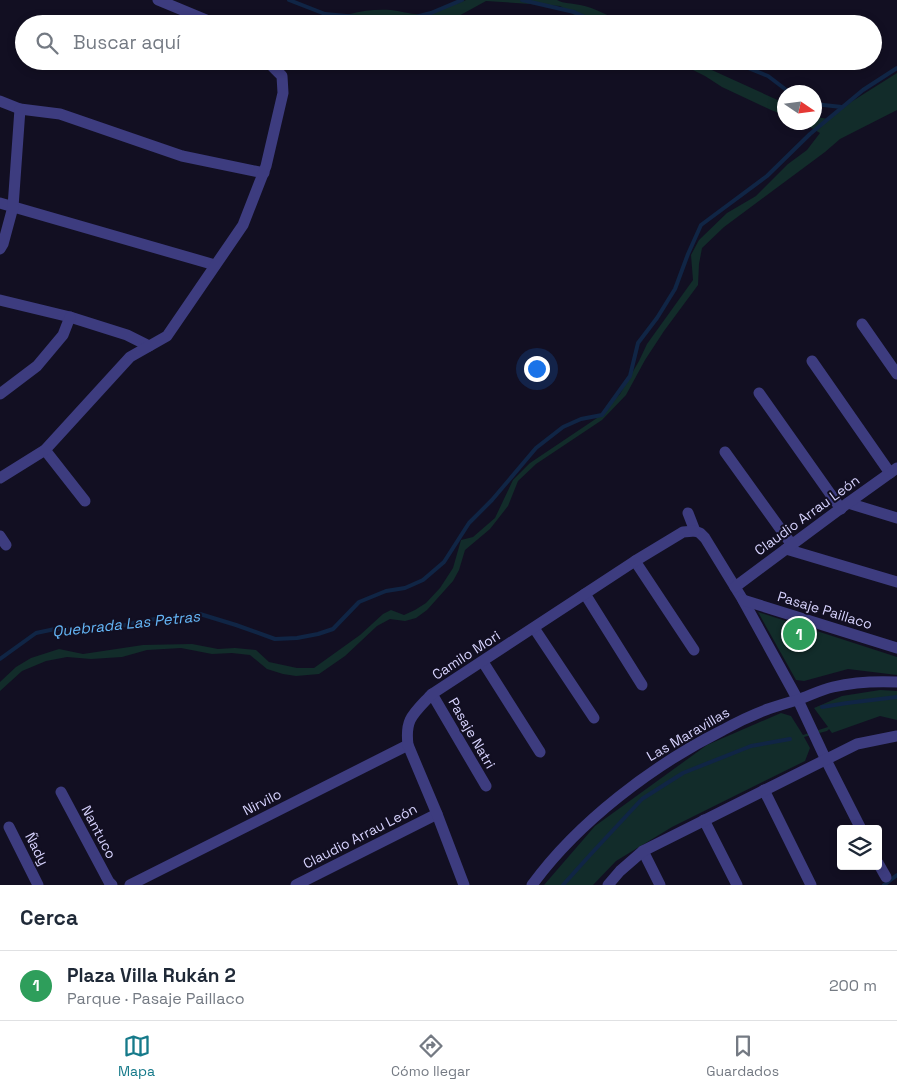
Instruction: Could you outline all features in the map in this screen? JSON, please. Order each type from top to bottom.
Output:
[{"type":"street","points":[[158,0],[194,15]]},
{"type":"street","points":[[1,476],[46,450],[130,357],[167,336],[242,225],[264,173],[283,93],[282,76],[276,70]]},
{"type":"street","points":[[0,101],[20,109],[60,114],[182,156],[264,173]]},
{"type":"street","points":[[0,250],[13,207],[20,109]]},
{"type":"street","points":[[0,203],[215,265]]},
{"type":"street","points":[[0,300],[70,317],[127,335],[149,346]]},
{"type":"street","points":[[0,394],[36,366],[62,335],[70,317]]},
{"type":"street","points":[[862,324],[897,374]]},
{"type":"street","points":[[812,361],[894,471]]},
{"type":"street","points":[[759,393],[844,506],[897,518]]},
{"type":"street","points":[[46,450],[85,502]]},
{"type":"street","points":[[725,452],[789,547],[897,582]]},
{"type":"street","name":"Claudio Arrau León","points":[[735,587],[894,471]]},
{"type":"street","points":[[688,513],[695,531],[705,538],[743,600],[798,700],[859,825]]},
{"type":"street","name":"Camilo Mori","points":[[464,885],[408,745],[406,734],[410,720],[432,694],[484,662],[635,561],[683,532],[695,531]]},
{"type":"street","points":[[635,561],[694,650]]},
{"type":"street","points":[[585,594],[642,685]]},
{"type":"street","name":"Pasaje Paillaco","points":[[743,600],[897,648]]},
{"type":"street","points":[[534,628],[594,718]]},
{"type":"street","points":[[484,662],[540,752]]},
{"type":"street","name":"Las Maravillas","points":[[532,885],[579,832],[626,791],[650,773],[693,746],[767,709],[832,688],[875,681],[897,682]]},
{"type":"street","name":"Pasaje Natri","points":[[432,694],[486,786]]},
{"type":"street","points":[[608,885],[620,871],[643,852],[704,820],[857,744],[897,736]]},
{"type":"street","name":"Nirvilo","points":[[130,885],[408,745]]},
{"type":"street","points":[[764,790],[811,885]]},
{"type":"street","name":"Nantuco","points":[[61,792],[112,885]]},
{"type":"street","name":"Claudio Arrau León","points":[[296,885],[437,814]]},
{"type":"street","points":[[704,820],[737,885]]},
{"type":"street","name":"Ñady","points":[[8,827],[38,885]]},
{"type":"street","points":[[643,852],[660,885]]},
{"type":"street","points":[[882,870],[886,877]]},
{"type":"green space","points":[[466,0],[557,0],[591,8],[608,15],[574,15],[560,6],[486,1],[460,15],[345,15],[372,10],[391,10],[422,14]]},
{"type":"green space","points":[[693,70],[712,70],[777,100],[777,112],[771,110],[722,87]]},
{"type":"green space","points":[[897,73],[897,110],[840,139],[724,227],[702,248],[698,285],[645,360],[626,395],[602,420],[536,464],[518,481],[508,506],[490,529],[465,550],[459,570],[453,581],[427,610],[416,618],[405,621],[390,619],[377,626],[345,656],[319,674],[296,676],[283,674],[267,669],[250,655],[232,653],[212,654],[181,648],[147,650],[122,657],[91,659],[67,657],[46,661],[22,671],[0,691],[0,682],[16,667],[31,658],[59,649],[83,654],[143,645],[192,644],[218,649],[256,650],[269,662],[297,668],[314,668],[360,635],[383,614],[391,610],[404,615],[426,603],[440,588],[453,568],[461,540],[473,537],[495,518],[513,480],[530,463],[597,418],[620,394],[647,344],[693,280],[691,255],[699,240],[727,213],[756,196],[788,164],[807,150],[820,133],[815,130],[822,130],[822,118],[829,119],[851,102]]},
{"type":"green space","points":[[758,612],[897,657],[897,675],[848,669],[804,681],[796,680]]},
{"type":"green space","points":[[880,690],[897,691],[897,720],[880,716],[832,733],[829,729],[804,737],[810,748],[805,761],[672,827],[616,861],[593,885],[544,885],[595,826],[707,745],[781,713],[791,716],[803,735],[828,727],[814,708],[842,696]]},
{"type":"waterway","points":[[289,0],[325,14],[336,15]]},
{"type":"waterway","points":[[423,15],[462,0]]},
{"type":"waterway","points":[[522,0],[580,15]]},
{"type":"waterway","name":"Quebrada Las Petras","points":[[0,659],[36,633],[55,629],[109,629],[161,618],[200,614],[275,639],[297,638],[333,629],[359,602],[386,591],[405,588],[423,580],[444,562],[469,523],[492,500],[536,448],[563,427],[581,419],[602,415],[630,376],[638,343],[657,318],[675,289],[701,225],[767,176],[810,134],[863,90],[897,68]]},
{"type":"waterway","points":[[753,70],[768,76],[780,85]]},
{"type":"waterway","points":[[822,105],[842,107]]},
{"type":"waterway","points":[[822,707],[897,697]]},
{"type":"waterway","points":[[563,885],[642,799],[683,773],[751,746],[790,739]]},
{"type":"waterway","points":[[884,885],[897,875]]},
{"type":"place","name":"Plaza Villa Rukán 2","points":[[799,634]]}]
